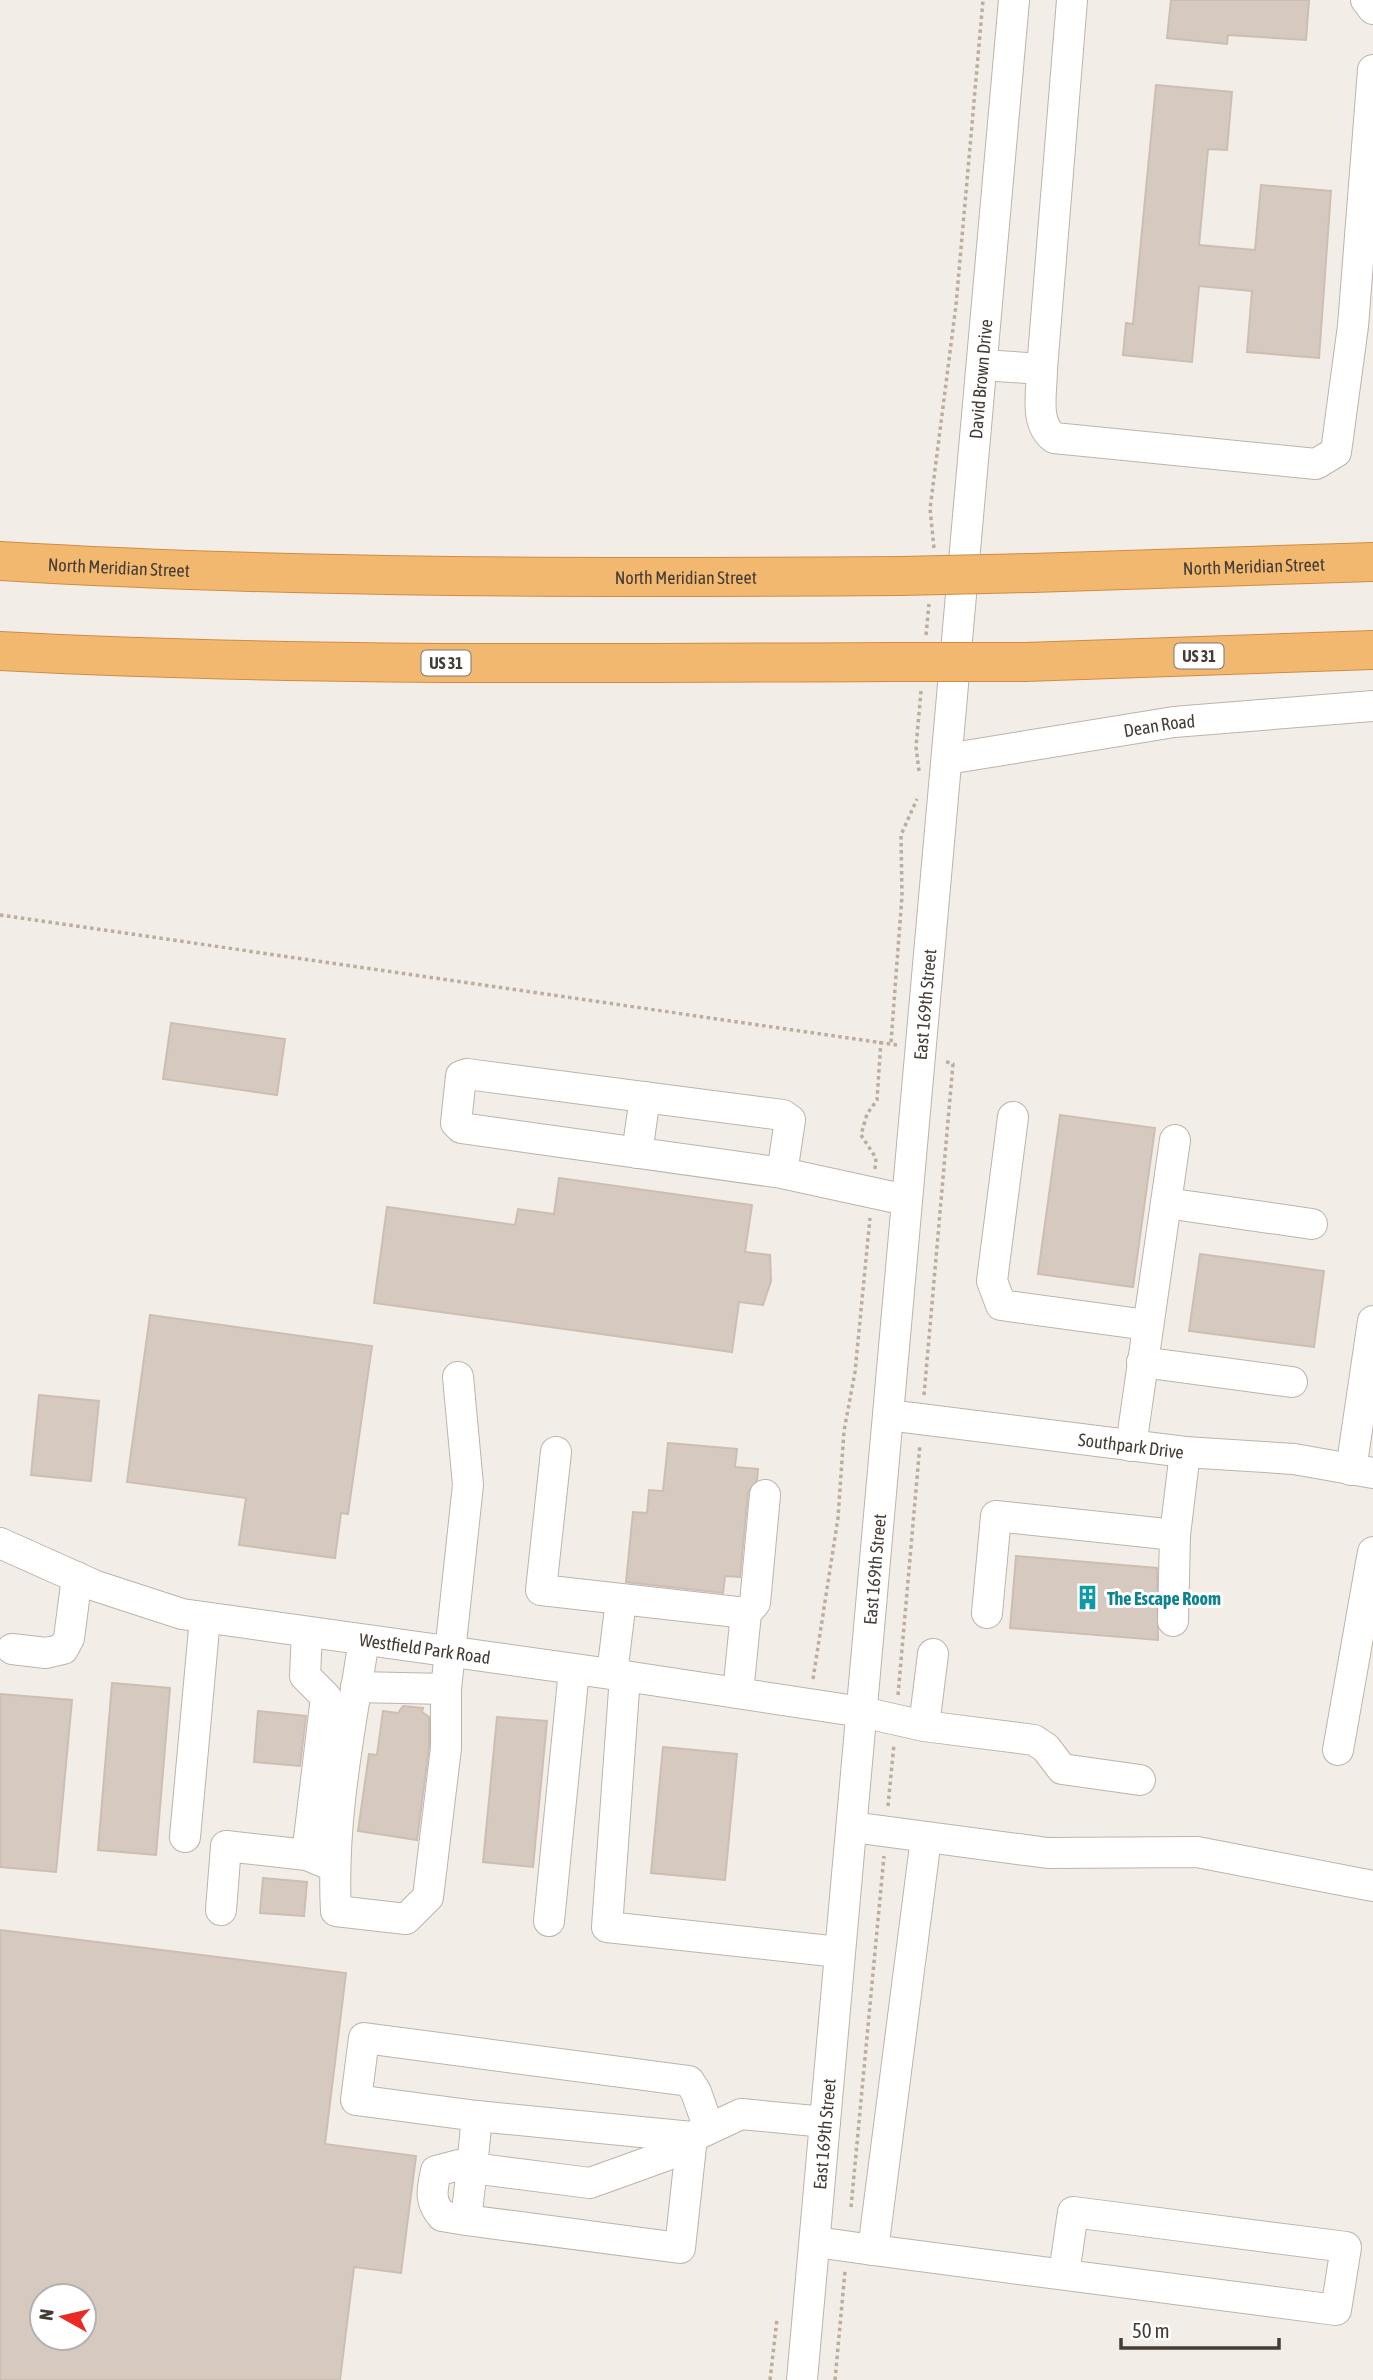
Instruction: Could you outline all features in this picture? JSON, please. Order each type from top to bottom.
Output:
[{"type":"highway","name":"North Meridian Street","points":[[0,561],[232,571],[916,586],[1032,573],[1373,562]]},
{"type":"highway","name":"US 31","points":[[0,651],[194,659],[908,670],[1025,662],[1373,650]]},
{"type":"street","name":"David Brown Drive","points":[[947,759],[1014,0]]},
{"type":"street","points":[[1072,0],[1042,369],[1041,421],[1044,430],[1054,438],[1316,464],[1336,452],[1353,326],[1373,70]]},
{"type":"street","points":[[1366,0],[1373,9]]},
{"type":"street","points":[[982,365],[1042,369]]},
{"type":"street","name":"Dean Road","points":[[947,759],[1174,722],[1373,706]]},
{"type":"street","name":"East 169th Street","points":[[803,2380],[947,759]]},
{"type":"street","points":[[782,1172],[790,1120],[783,1115],[467,1074],[461,1076],[456,1123],[461,1128],[782,1172],[906,1200]]},
{"type":"street","points":[[637,1153],[645,1097]]},
{"type":"street","points":[[1013,1117],[992,1281],[1001,1305],[1147,1325]]},
{"type":"street","points":[[1131,1446],[1175,1140]]},
{"type":"street","points":[[1166,1203],[1312,1224]]},
{"type":"street","points":[[1362,1471],[1373,1321]]},
{"type":"street","points":[[1142,1362],[1292,1382]]},
{"type":"street","points":[[307,1633],[305,1676],[326,1697],[320,1860],[335,1911],[406,1919],[428,1897],[446,1748],[446,1689],[468,1486],[458,1377]]},
{"type":"street","name":"Southpark Drive","points":[[888,1415],[1185,1452],[1294,1459],[1362,1471]]},
{"type":"street","points":[[556,1452],[541,1590],[746,1613]]},
{"type":"street","points":[[1174,1621],[1175,1535],[1185,1452]]},
{"type":"street","points":[[738,1693],[746,1613],[755,1603],[765,1495]]},
{"type":"street","points":[[987,1614],[996,1516],[1175,1535]]},
{"type":"street","name":"Westfield Park Road","points":[[0,1543],[140,1602],[205,1618],[618,1675],[862,1712],[924,1726],[1034,1740],[1046,1748],[1062,1769],[1140,1780]]},
{"type":"street","points":[[1338,1750],[1373,1552]]},
{"type":"street","points":[[12,1649],[46,1653],[63,1648],[69,1638],[77,1577]]},
{"type":"street","points":[[621,1600],[607,1927],[839,1952]]},
{"type":"street","points":[[185,1837],[205,1618]]},
{"type":"street","points":[[320,1860],[364,1640]]},
{"type":"street","points":[[924,1726],[933,1654]]},
{"type":"street","points":[[550,1922],[574,1670]]},
{"type":"street","points":[[356,1687],[446,1689]]},
{"type":"street","points":[[852,1827],[1048,1853],[1197,1852],[1373,1886]]},
{"type":"street","points":[[873,2250],[926,1838]]},
{"type":"street","points":[[221,1910],[226,1846],[320,1860]]},
{"type":"street","points":[[477,2116],[466,2220],[680,2248],[701,2133],[696,2092],[689,2081],[364,2038],[356,2100],[477,2116],[701,2133]]},
{"type":"street","points":[[472,2168],[590,2183],[665,2156],[701,2133],[741,2114],[825,2122]]},
{"type":"street","points":[[816,2242],[1336,2310],[1346,2247],[1073,2212],[1064,2274]]},
{"type":"path","points":[[933,554],[930,509],[956,305],[983,0]]},
{"type":"path","points":[[916,586],[926,637]]},
{"type":"path","points":[[908,670],[919,778]]},
{"type":"path","points":[[891,1042],[902,896],[901,835],[918,796]]},
{"type":"path","points":[[0,915],[891,1042],[920,1055]]},
{"type":"path","points":[[810,1704],[838,1518],[844,1432],[855,1372]]},
{"type":"path","points":[[770,2380],[776,2319]]},
{"type":"building","points":[[1171,0],[1309,0],[1306,40],[1228,35],[1227,44],[1167,38]]},
{"type":"building","points":[[1156,85],[1232,92],[1227,150],[1208,149],[1199,245],[1255,250],[1261,185],[1331,191],[1319,358],[1247,352],[1252,291],[1199,286],[1192,362],[1123,355],[1126,323],[1133,324]]},
{"type":"building","points":[[171,1023],[285,1039],[277,1095],[163,1079]]},
{"type":"building","points":[[1060,1115],[1155,1128],[1133,1287],[1038,1274]]},
{"type":"building","points":[[559,1178],[752,1205],[745,1252],[770,1255],[771,1281],[763,1305],[739,1302],[732,1352],[374,1303],[387,1207],[515,1225],[518,1209],[554,1214]]},
{"type":"building","points":[[1200,1254],[1324,1271],[1314,1347],[1189,1331]]},
{"type":"building","points":[[150,1315],[372,1346],[348,1514],[341,1513],[335,1558],[239,1545],[246,1498],[127,1482]]},
{"type":"building","points":[[39,1395],[99,1401],[91,1481],[31,1475]]},
{"type":"building","points":[[668,1443],[737,1449],[735,1467],[758,1469],[757,1480],[748,1493],[740,1577],[725,1576],[723,1593],[626,1582],[633,1512],[647,1513],[649,1490],[663,1491]]},
{"type":"building","name":"The Escape Room","points":[[1016,1556],[1157,1568],[1158,1640],[1010,1628]]},
{"type":"building","points":[[112,1683],[170,1688],[156,1855],[98,1850]]},
{"type":"building","points":[[0,1694],[72,1700],[56,1872],[0,1867]]},
{"type":"building","points":[[403,1706],[423,1708],[422,1712],[429,1717],[429,1747],[417,1840],[358,1831],[369,1754],[377,1755],[383,1711],[398,1713]]},
{"type":"building","points":[[258,1711],[306,1716],[300,1766],[254,1762]]},
{"type":"building","points":[[497,1717],[547,1721],[533,1867],[483,1862]]},
{"type":"building","points":[[663,1747],[737,1754],[725,1880],[651,1873]]},
{"type":"building","points":[[263,1878],[307,1882],[304,1916],[260,1913]]},
{"type":"building","points":[[0,1930],[346,1973],[325,2144],[416,2156],[401,2273],[354,2267],[340,2380],[0,2380]]},
{"type":"place","name":"The Escape Room","points":[[1087,1598]]}]
